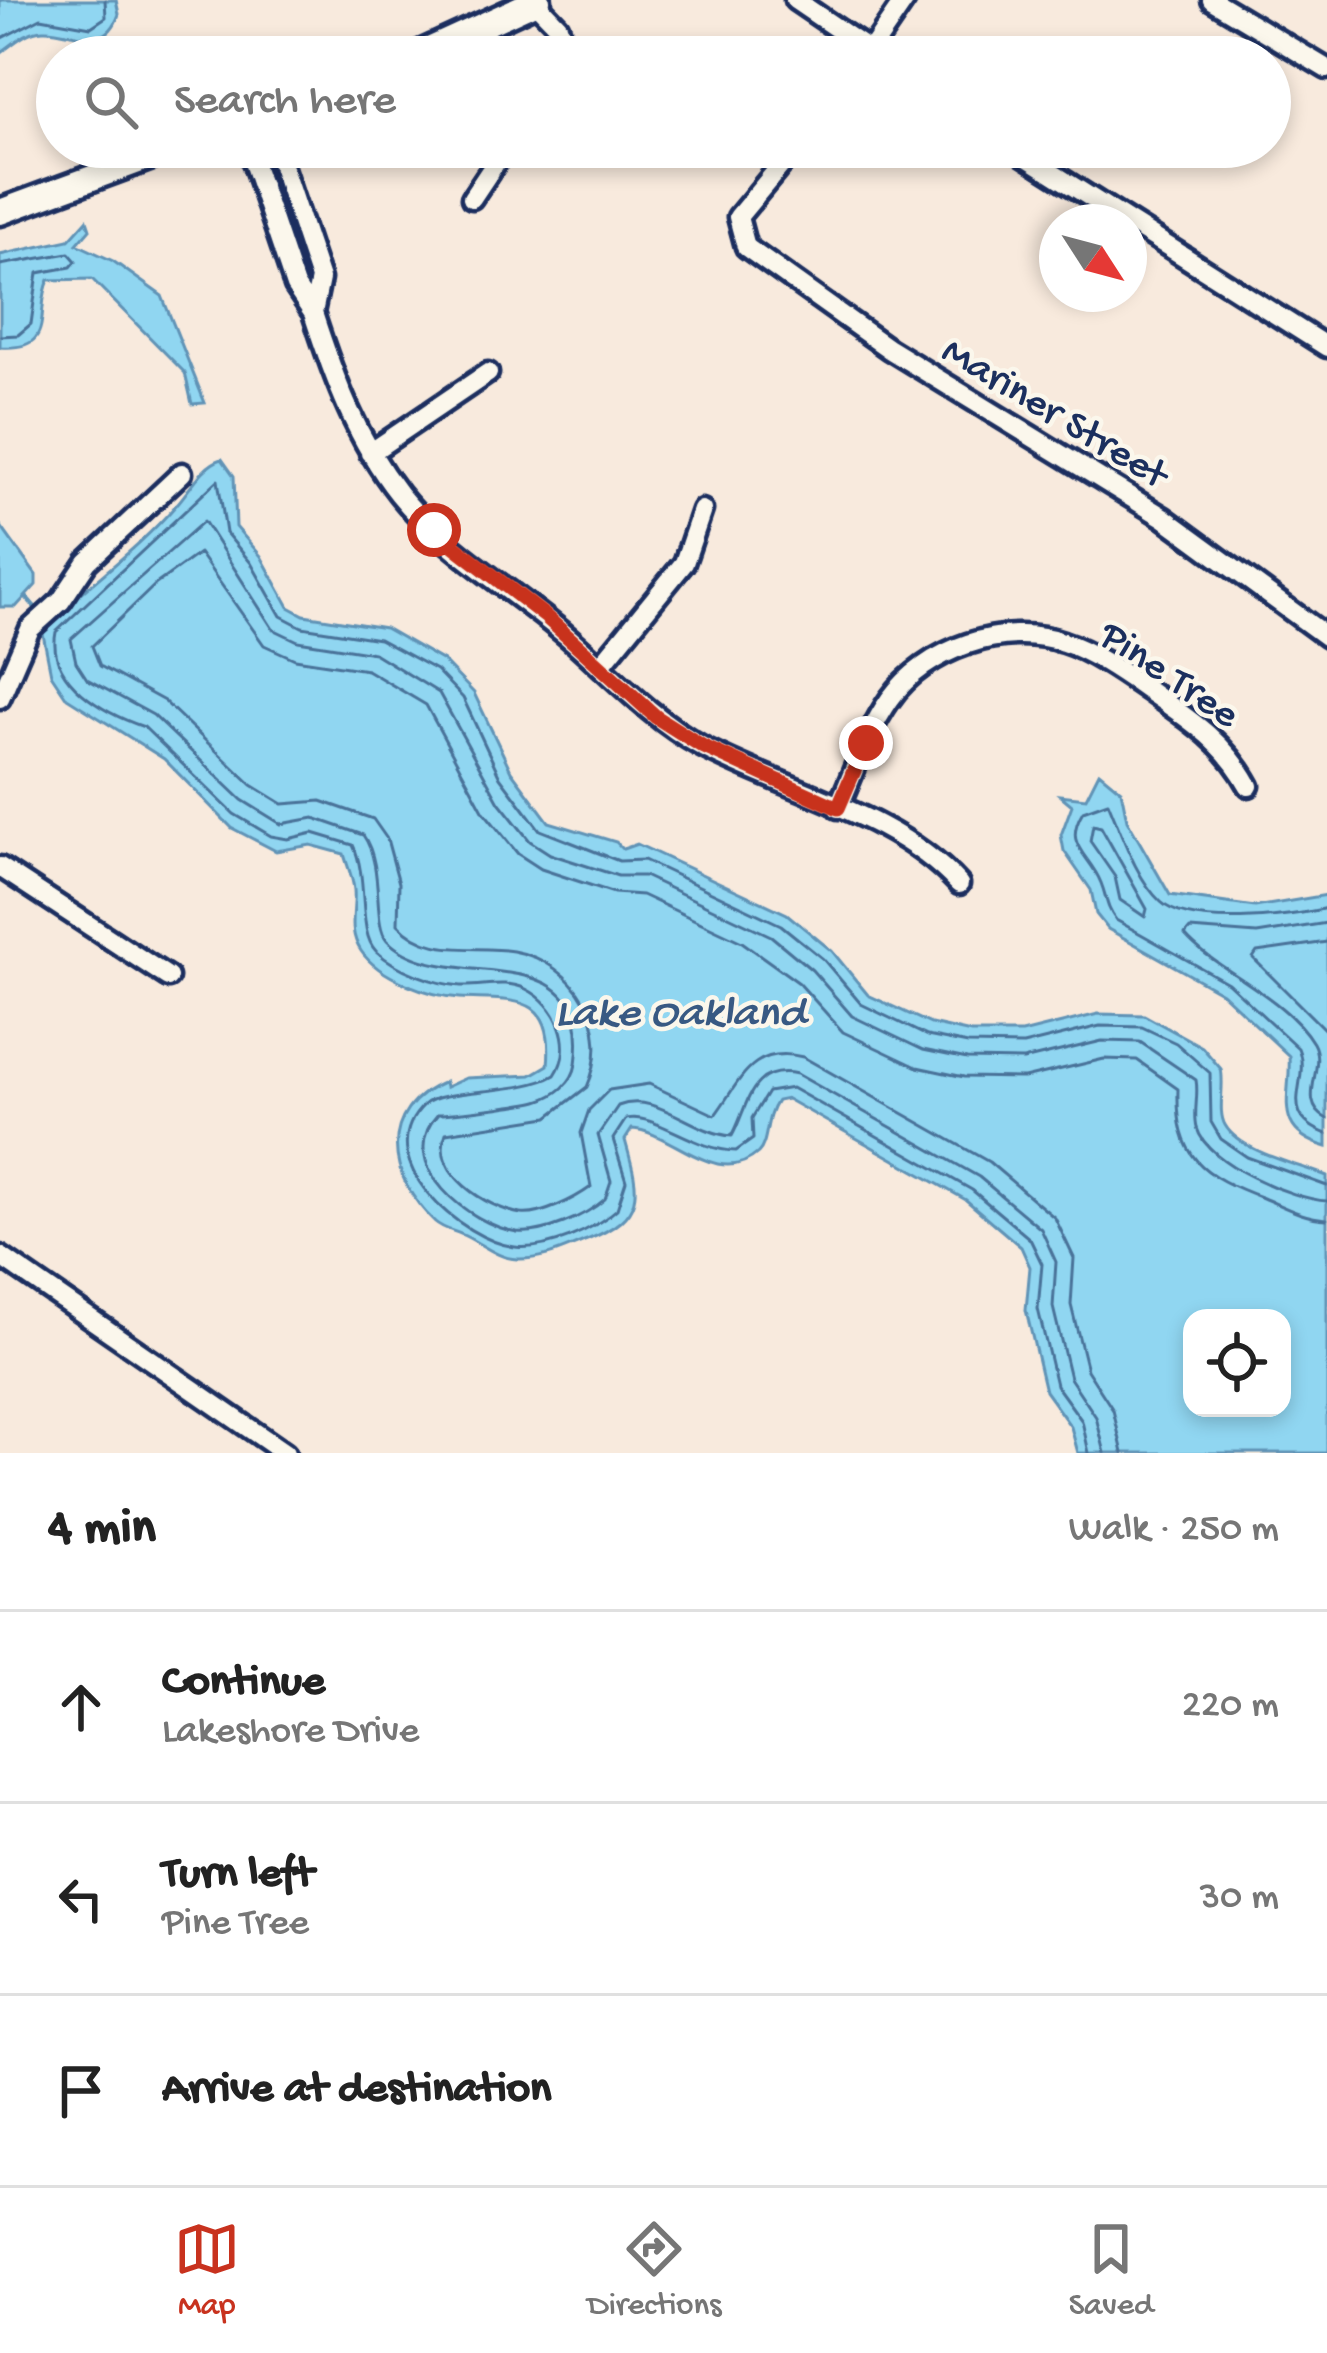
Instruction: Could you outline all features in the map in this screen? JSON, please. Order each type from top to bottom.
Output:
[{"type":"main road","points":[[461,36],[537,1]]},
{"type":"main road","points":[[0,212],[119,168]]},
{"type":"street","points":[[795,0],[845,36]]},
{"type":"street","points":[[883,36],[905,0]]},
{"type":"street","points":[[1212,0],[1272,36]]},
{"type":"street","points":[[537,1],[561,36]]},
{"type":"street","points":[[1291,47],[1327,69]]},
{"type":"street","points":[[255,168],[295,286],[313,313],[338,389],[370,453],[434,530],[656,717],[702,746],[915,847],[958,884]]},
{"type":"street","points":[[283,168],[320,279],[313,313]]},
{"type":"street","points":[[472,198],[492,168]]},
{"type":"street","name":"Mariner Street","points":[[779,168],[738,217],[746,247],[889,349],[1163,517],[1327,637]]},
{"type":"street","points":[[1044,168],[1327,347]]},
{"type":"street","points":[[370,453],[488,374]]},
{"type":"street","points":[[0,698],[30,629],[61,601],[86,562],[182,473]]},
{"type":"street","points":[[600,666],[684,562],[702,510]]},
{"type":"street","name":"Pine Tree","points":[[838,808],[878,718],[911,675],[982,639],[1031,636],[1061,641],[1135,682],[1229,751],[1250,786]]},
{"type":"street","points":[[0,867],[168,977]]},
{"type":"street","points":[[0,1256],[285,1453]]},
{"type":"water","points":[[0,0],[116,0],[119,14],[105,34],[37,31],[0,53]]},
{"type":"water","points":[[87,220],[90,229],[77,244],[113,261],[162,296],[205,403],[192,404],[185,373],[92,279],[49,280],[37,336],[18,347],[0,347],[0,255],[69,240]]},
{"type":"water","name":"Lake Oakland","points":[[222,459],[234,476],[236,527],[261,556],[289,607],[304,615],[385,628],[443,661],[474,693],[511,771],[549,822],[616,842],[623,849],[637,844],[787,914],[832,951],[868,995],[931,1024],[971,1033],[1022,1033],[1098,1014],[1144,1015],[1202,1047],[1221,1069],[1223,1119],[1233,1134],[1257,1150],[1327,1176],[1327,1453],[1078,1453],[1071,1427],[1045,1391],[1026,1310],[1030,1267],[1021,1247],[966,1200],[787,1099],[777,1101],[773,1108],[758,1153],[742,1163],[710,1162],[632,1129],[625,1140],[635,1187],[630,1211],[607,1231],[553,1253],[510,1258],[435,1222],[407,1185],[399,1165],[399,1127],[408,1109],[445,1082],[446,1087],[466,1078],[531,1075],[548,1065],[545,1024],[527,1005],[434,994],[380,969],[361,951],[354,936],[354,890],[344,854],[311,845],[276,851],[232,828],[164,759],[67,698],[51,674],[42,629],[145,537],[203,472]]},
{"type":"water","points":[[0,525],[36,575],[36,585],[16,607],[0,607]]},
{"type":"water","points":[[1099,772],[1121,790],[1127,820],[1170,895],[1255,907],[1327,895],[1327,1147],[1297,1132],[1291,1122],[1289,1056],[1222,993],[1108,929],[1096,914],[1091,890],[1064,851],[1061,835],[1072,805],[1060,795],[1086,798]]},
{"type":"waterway","points":[[27,598],[39,612]]},
{"type":"route","points":[[434,530],[545,616],[656,717],[702,746],[838,808],[866,743]]}]
